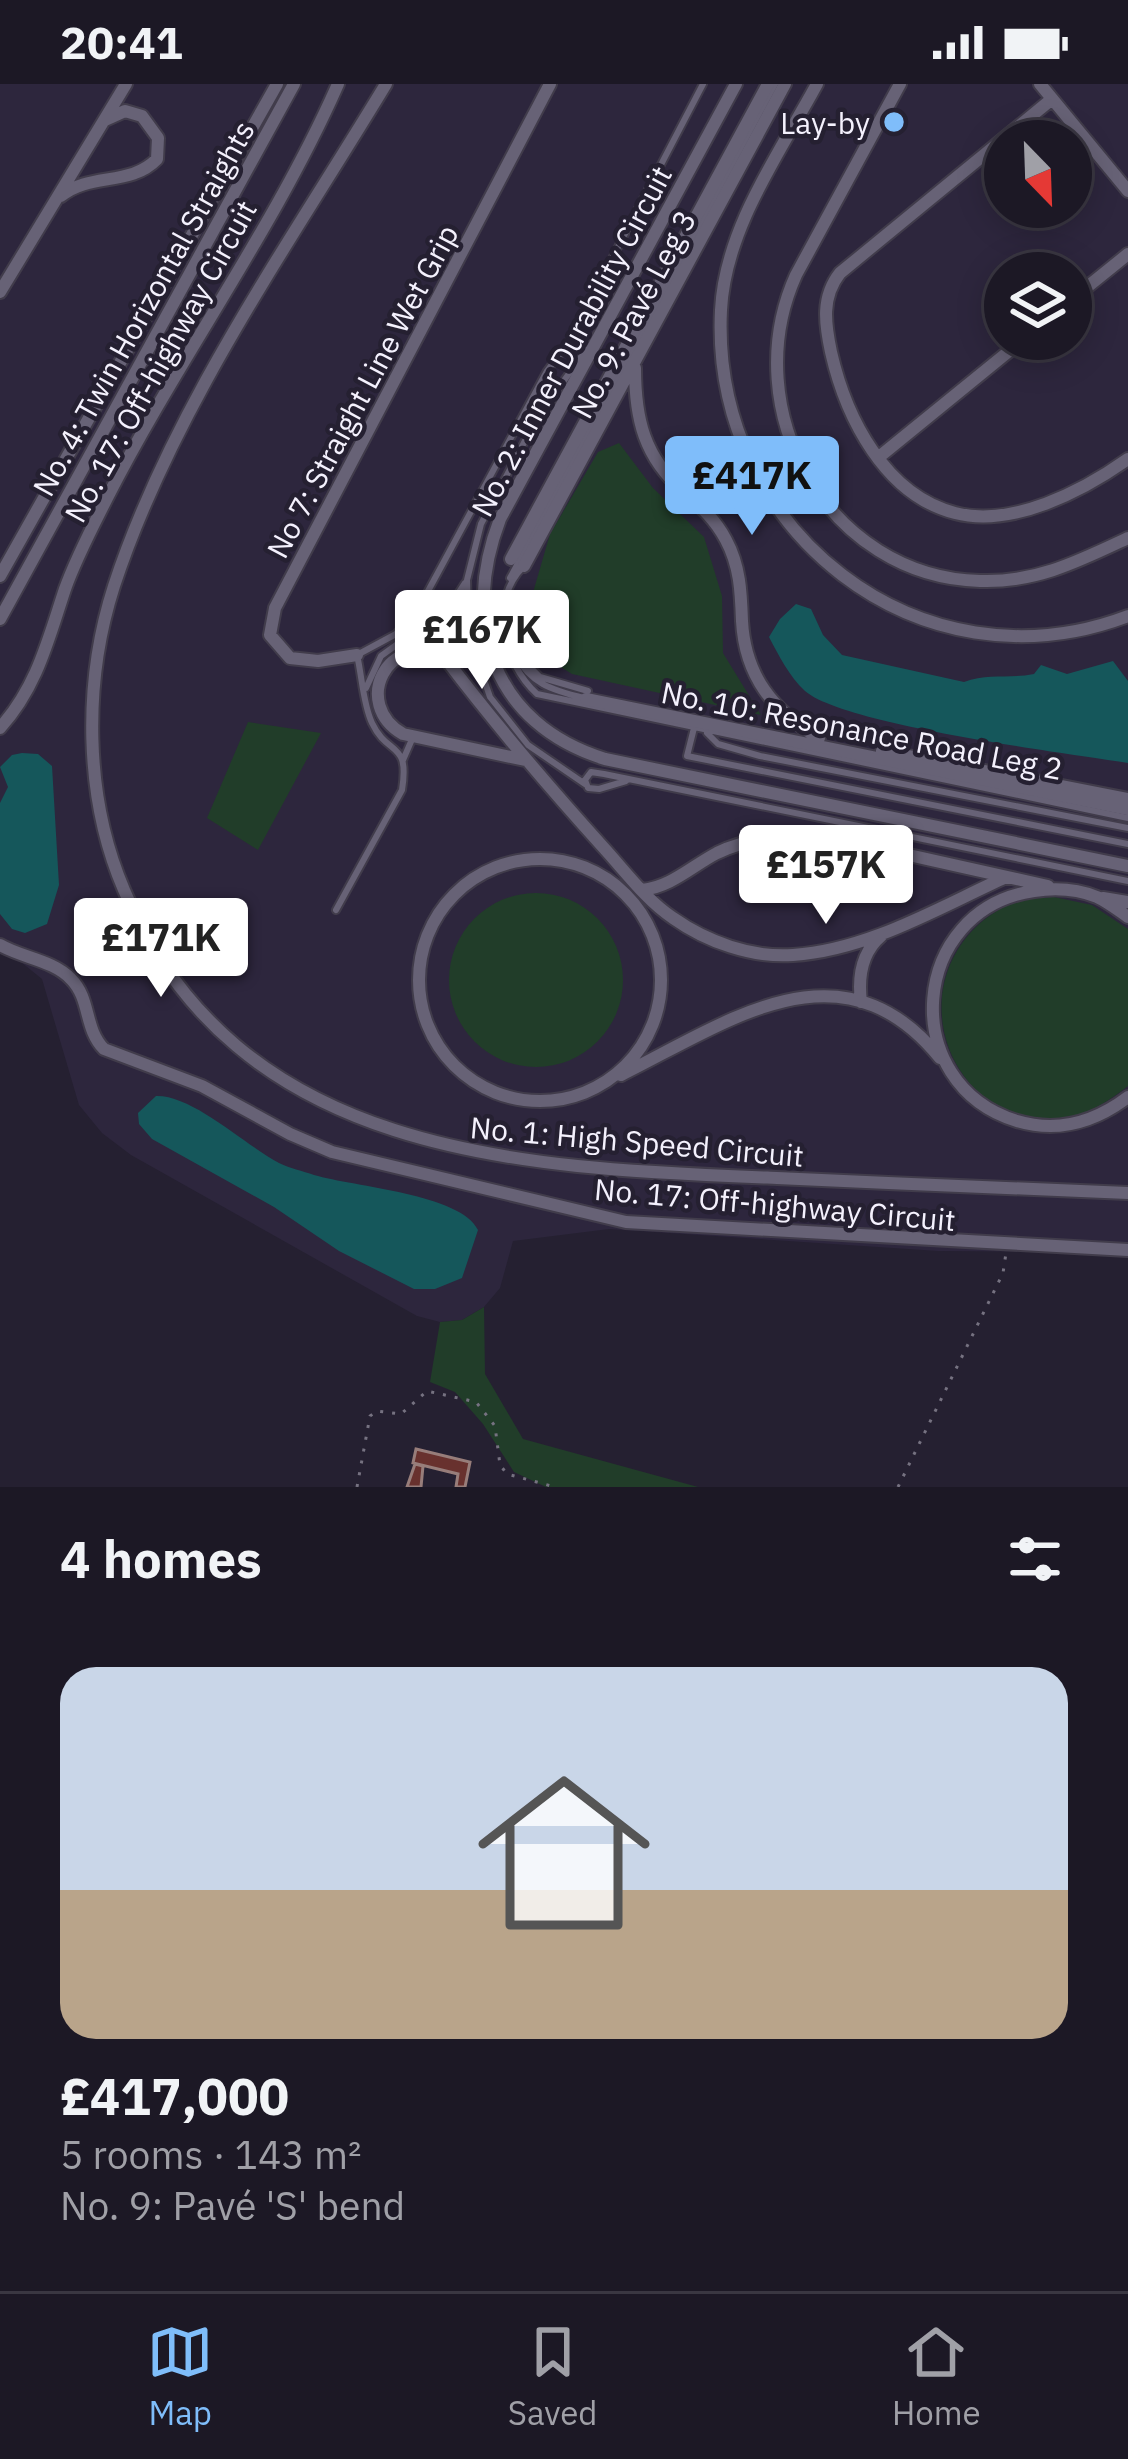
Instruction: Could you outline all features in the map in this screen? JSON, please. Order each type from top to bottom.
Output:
[{"type":"street","points":[[0,292],[126,84]]},
{"type":"street","name":"No. 4: Twin Horizontal Straights","points":[[0,576],[277,84]]},
{"type":"street","name":"No. 4: Twin Horizontal Straights","points":[[0,619],[294,84]]},
{"type":"street","name":"No. 17: Off-highway Circuit","points":[[0,728],[28,692],[68,583],[108,496],[263,231],[338,84]]},
{"type":"street","name":"No. 1: High Speed Circuit","points":[[386,84],[187,418],[145,504],[112,591],[94,697],[98,801],[116,871],[155,951],[213,1024],[266,1069],[352,1117],[434,1145],[643,1171],[1128,1193]]},
{"type":"street","name":"No 7: Straight Line Wet Grip","points":[[358,655],[318,661],[290,658],[270,635],[275,608],[550,84]]},
{"type":"street","name":"No. 2: Inner Durability Circuit","points":[[736,84],[500,519],[485,566],[482,606],[487,643],[502,679],[525,712],[573,747],[605,759],[1128,866]]},
{"type":"street","points":[[518,563],[771,84]]},
{"type":"street","name":"No. 9: Pavé Leg 3","points":[[518,563],[635,361],[785,84]]},
{"type":"street","points":[[817,84],[752,204],[724,279],[721,328],[729,395],[745,446],[770,497],[804,543],[848,582],[932,622],[1037,638],[1082,632],[1128,616]]},
{"type":"street","points":[[900,84],[796,275],[783,308],[776,348],[778,398],[799,464],[812,488],[848,528],[901,563],[941,577],[1001,581],[1046,575],[1128,538]]},
{"type":"street","points":[[1040,84],[1128,191]]},
{"type":"street","points":[[1052,99],[833,282],[825,308],[838,380],[856,425],[879,457],[916,496],[954,513],[1017,513],[1128,459]]},
{"type":"street","points":[[40,226],[69,189],[137,174],[157,159],[158,138],[142,116],[124,111],[103,122]]},
{"type":"street","points":[[1092,283],[1128,254]]},
{"type":"street","points":[[879,457],[998,360]]},
{"type":"street","points":[[635,361],[637,417],[652,458],[718,526],[737,563],[744,644],[762,690],[794,723],[819,738]]},
{"type":"street","points":[[525,760],[393,729],[385,718],[378,687],[397,657],[432,652],[445,658],[525,760],[643,890],[670,916],[706,938],[742,950],[788,956],[835,950],[1006,877]]},
{"type":"street","points":[[586,695],[1128,799]]},
{"type":"street","name":"No. 10: Resonance Road Leg 2","points":[[586,695],[1128,813]]},
{"type":"street","points":[[1128,902],[828,837],[757,839],[722,851],[657,889],[643,890],[575,863],[538,858],[500,864],[467,882],[440,909],[423,943],[417,980],[425,1022],[446,1058],[478,1085],[518,1100],[561,1100],[760,1007],[810,995],[861,1002],[908,1025],[968,1094],[998,1115],[1034,1126],[1071,1125],[1107,1113],[1128,1097]]},
{"type":"street","points":[[601,1085],[633,1058],[644,1040],[654,1022],[662,980],[655,938],[637,905],[609,879]]},
{"type":"street","points":[[945,1064],[932,1024],[934,982],[949,944],[977,914],[995,904],[1014,894],[1055,888]]},
{"type":"street","points":[[1096,896],[1128,917]]},
{"type":"street","points":[[861,1002],[858,977],[871,944],[886,932]]},
{"type":"street","name":"No. 17: Off-highway Circuit","points":[[0,945],[71,979],[85,1002],[93,1038],[104,1049],[202,1086],[332,1153],[626,1222],[1128,1250]]},
{"type":"lane","points":[[404,760],[374,728],[358,655],[397,634],[428,594],[547,371],[568,343],[703,84]]},
{"type":"lane","points":[[771,84],[508,581],[503,625],[513,666],[537,694],[1128,813]]},
{"type":"lane","points":[[365,689],[381,656],[439,616],[454,599],[466,580],[481,524],[537,418],[572,365],[597,339]]},
{"type":"lane","points":[[508,581],[518,563]]},
{"type":"lane","points":[[508,581],[518,563]]},
{"type":"lane","points":[[466,580],[470,636],[490,698],[528,745],[585,784],[599,789],[626,781]]},
{"type":"lane","points":[[428,594],[436,605],[454,599]]},
{"type":"lane","points":[[509,644],[540,677],[586,695]]},
{"type":"lane","points":[[694,728],[687,756],[1128,844]]},
{"type":"lane","points":[[704,730],[718,744],[760,756],[1128,829]]},
{"type":"lane","points":[[336,910],[402,790],[412,736]]},
{"type":"lane","points":[[585,784],[591,772],[1128,881]]},
{"type":"path","points":[[898,1487],[1003,1273],[1007,1245]]},
{"type":"path","points":[[357,1487],[370,1416],[377,1411],[401,1414],[427,1391],[476,1402],[494,1426],[500,1465],[507,1474],[555,1487]]},
{"type":"shaded area","points":[[0,84],[1128,84],[1128,1252],[938,1251],[609,1229],[513,1241],[500,1288],[484,1307],[462,1320],[440,1322],[417,1316],[131,1155],[102,1133],[79,1105],[42,979],[0,945]]},
{"type":"shaded area","points":[[619,443],[653,488],[704,537],[722,596],[723,653],[761,715],[572,674],[543,656],[529,626],[550,534],[598,452]]},
{"type":"shaded area","points":[[796,604],[811,609],[823,635],[842,655],[964,682],[1034,674],[1041,665],[1067,674],[1113,661],[1128,681],[1128,763],[908,726],[828,703],[799,685],[769,637]]},
{"type":"shaded area","points":[[248,722],[321,733],[258,850],[207,818]]},
{"type":"shaded area","points":[[38,754],[52,766],[59,885],[47,924],[25,933],[12,929],[0,914],[0,803],[8,787],[0,767],[12,755]]},
{"type":"shaded area","points":[[536,893],[569,899],[598,918],[617,947],[623,980],[617,1013],[598,1042],[569,1061],[536,1067],[503,1061],[474,1042],[455,1013],[449,980],[455,947],[474,918],[503,899]]},
{"type":"shaded area","points":[[1054,897],[1092,905],[1128,929],[1128,1086],[1079,1114],[1033,1118],[1000,1107],[974,1088],[955,1061],[944,1030],[942,996],[951,963],[981,923],[1011,904]]},
{"type":"shaded area","points":[[156,1096],[202,1112],[283,1165],[429,1200],[468,1218],[478,1230],[462,1278],[435,1289],[414,1289],[339,1251],[274,1207],[152,1139],[139,1124],[138,1113]]},
{"type":"shaded area","points":[[484,1307],[485,1374],[523,1439],[698,1487],[546,1487],[514,1472],[455,1392],[430,1382],[440,1322],[462,1320]]},
{"type":"building","points":[[416,1449],[470,1462],[465,1487],[456,1487],[458,1474],[413,1463]]},
{"type":"building","points":[[415,1464],[423,1466],[421,1487],[407,1487]]},
{"type":"place","name":"Lay-by","points":[[894,122]]}]
